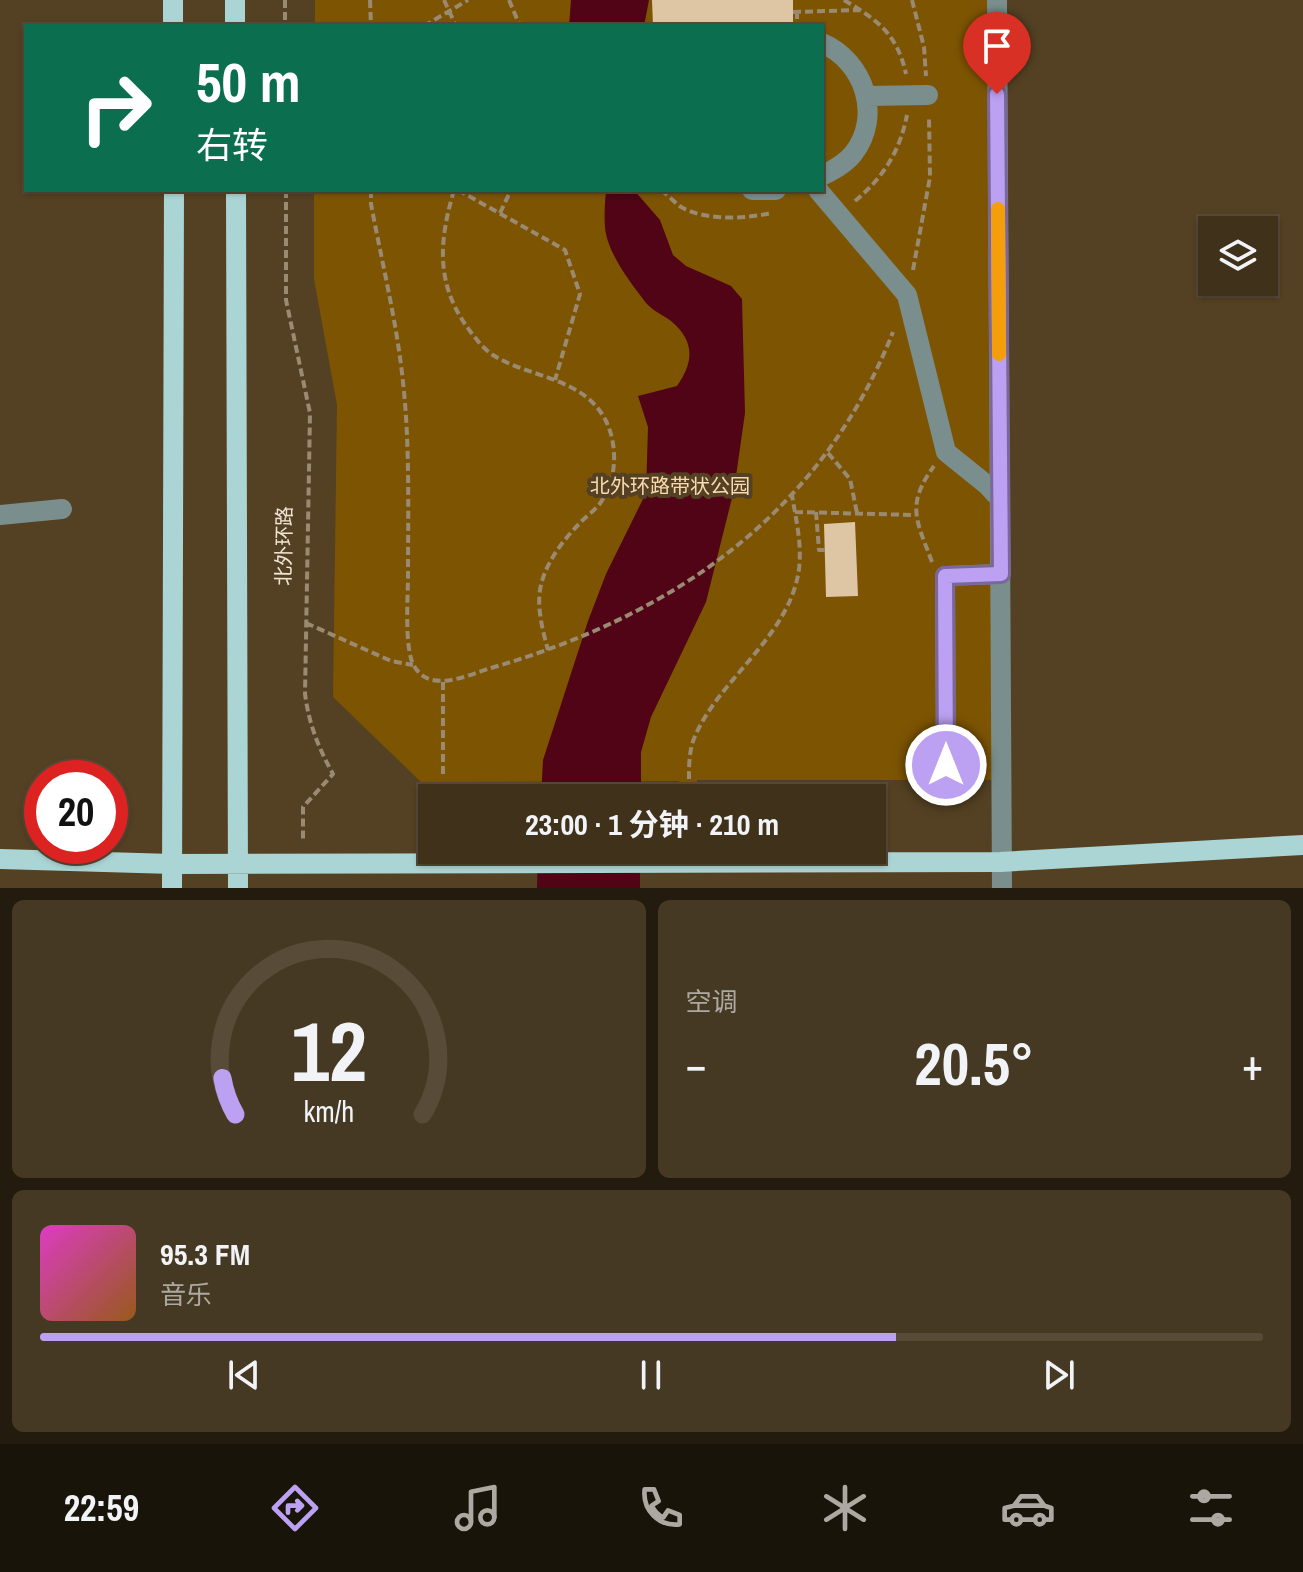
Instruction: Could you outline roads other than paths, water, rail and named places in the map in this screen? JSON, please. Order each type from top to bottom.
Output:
[{"type":"main road","points":[[173,0],[173,24]]},
{"type":"main road","points":[[235,0],[235,24]]},
{"type":"main road","points":[[172,888],[174,192]]},
{"type":"main road","points":[[236,192],[238,888]]},
{"type":"main road","points":[[0,859],[173,864],[1000,862],[1303,845]]},
{"type":"street","points":[[997,0],[1002,888]]},
{"type":"street","points":[[824,44],[838,50],[856,69],[867,96],[863,134],[853,154],[824,175]]},
{"type":"street","points":[[867,96],[928,95]]},
{"type":"street","points":[[820,192],[907,295],[946,452],[1000,499]]},
{"type":"street","points":[[0,515],[62,509]]},
{"type":"street","points":[[946,765],[945,576],[1001,574]]},
{"type":"park label","name":"北外环路带状公园","points":[[670,486]]}]
